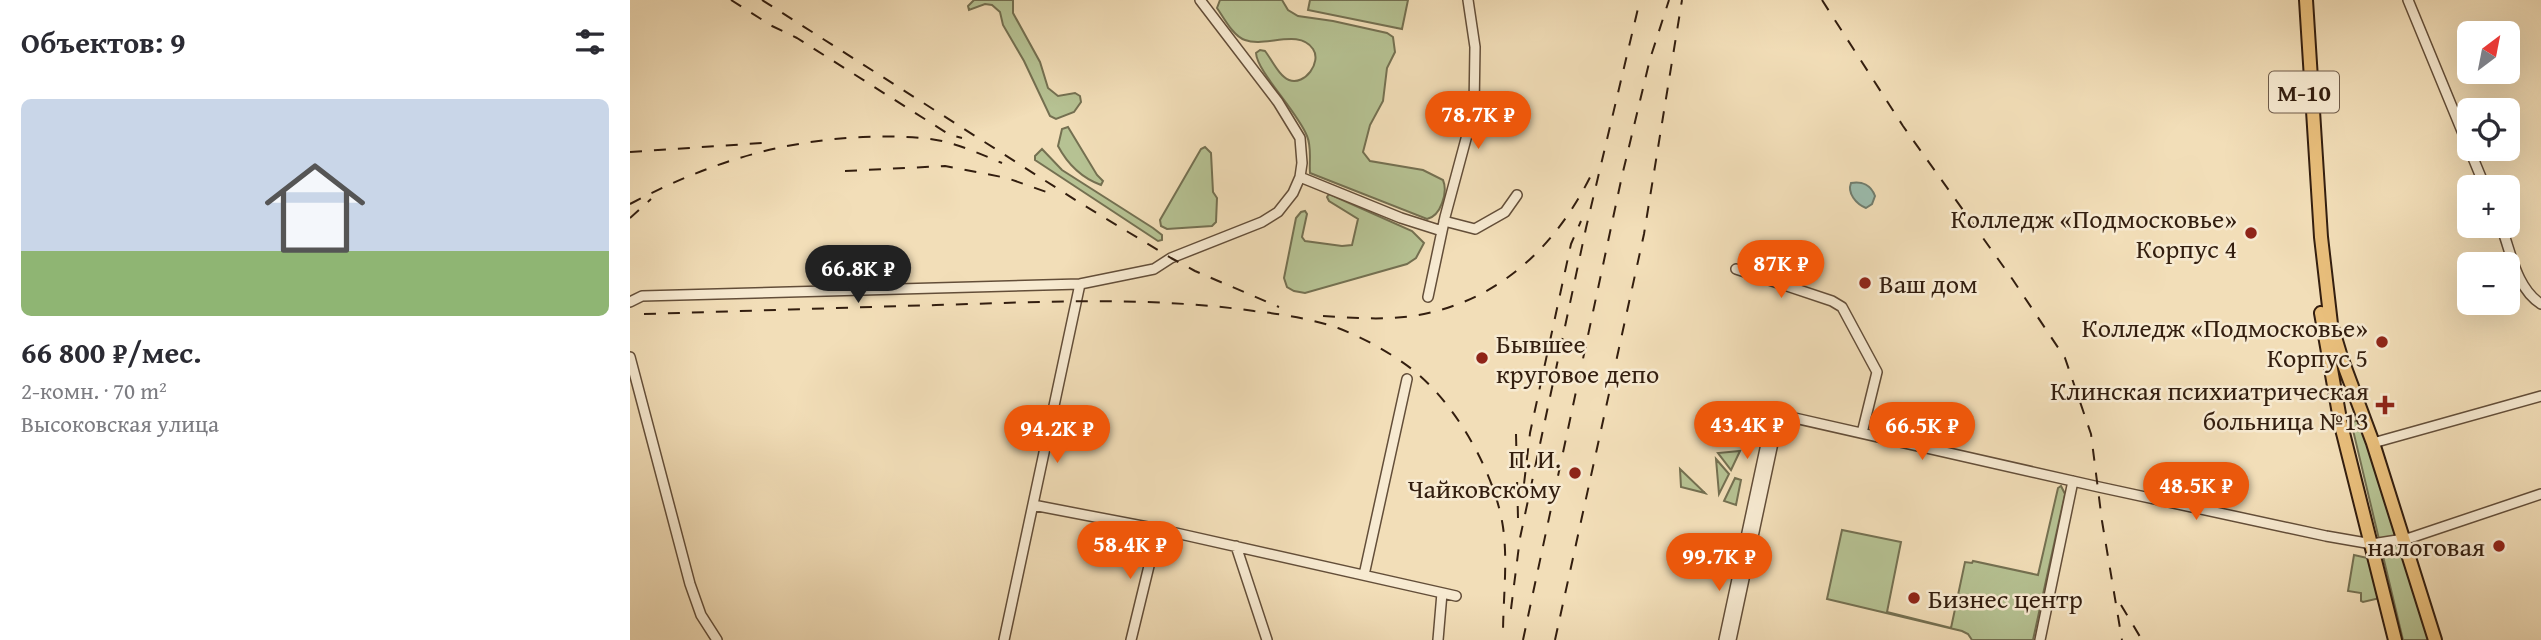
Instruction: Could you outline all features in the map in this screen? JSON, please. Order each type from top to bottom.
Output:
[{"type":"highway","name":"М-10","points":[[2298,0],[2318,287],[2329,367],[2341,425],[2396,640]]},
{"type":"highway","name":"М-10","points":[[2306,0],[2326,287],[2331,324],[2373,443],[2435,640]]},
{"type":"highway","points":[[2341,425],[2343,412],[2348,407],[2353,407],[2364,419]]},
{"type":"street","points":[[630,299],[642,296],[1080,284],[1154,269],[1179,255],[1251,228],[1278,212],[1293,193],[1300,177],[1303,146],[1296,129],[1200,0]]},
{"type":"street","points":[[1428,297],[1443,226],[1474,109],[1475,47],[1468,0]]},
{"type":"street","points":[[2408,0],[2480,175]]},
{"type":"street","points":[[1300,177],[1401,218],[1475,229],[1505,212],[1517,195]]},
{"type":"street","points":[[2505,238],[2518,274],[2529,294],[2541,304]]},
{"type":"street","points":[[1737,269],[1832,301],[1842,307],[1877,372],[1862,433]]},
{"type":"street","points":[[1004,640],[1080,284]]},
{"type":"street","points":[[630,357],[690,584],[701,615],[717,640]]},
{"type":"street","points":[[1364,575],[1407,379]]},
{"type":"street","points":[[2373,443],[2541,395]]},
{"type":"street","points":[[1776,416],[2372,544],[2403,540],[2541,494]]},
{"type":"street","points":[[1724,640],[1766,444],[1776,416]]},
{"type":"street","points":[[1731,640],[1777,424],[1776,416]]},
{"type":"street","points":[[2040,640],[2073,481]]},
{"type":"street","points":[[1033,505],[1158,529],[1456,596]]},
{"type":"street","points":[[1131,640],[1158,529]]},
{"type":"street","points":[[1236,546],[1267,640]]},
{"type":"street","points":[[1438,640],[1442,593]]},
{"type":"street","points":[[701,615],[723,640]]},
{"type":"green space","points":[[974,0],[1013,0],[1013,13],[1040,62],[1048,88],[1058,96],[1075,93],[1080,96],[1081,102],[1074,112],[1056,119],[1050,116],[1024,61],[1003,25],[1000,12],[992,5],[985,4],[969,10],[968,6]]},
{"type":"green space","points":[[1220,0],[1282,0],[1288,10],[1298,16],[1333,21],[1387,33],[1393,37],[1395,52],[1387,68],[1383,101],[1370,125],[1363,152],[1370,161],[1423,170],[1443,180],[1444,197],[1440,209],[1427,219],[1310,173],[1307,136],[1263,71],[1256,53],[1265,51],[1282,75],[1295,81],[1301,80],[1314,66],[1313,49],[1299,40],[1253,42],[1241,38],[1217,8]]},
{"type":"green space","points":[[1310,0],[1408,0],[1402,29],[1308,10]]},
{"type":"green space","points":[[1068,127],[1103,181],[1101,185],[1076,169],[1058,146],[1062,129]]},
{"type":"green space","points":[[1205,147],[1211,153],[1213,192],[1217,198],[1216,222],[1212,226],[1167,229],[1161,226],[1160,220],[1201,149]]},
{"type":"green space","points":[[1042,149],[1062,170],[1153,228],[1162,235],[1162,240],[1158,241],[1035,160],[1035,156]]},
{"type":"green space","points":[[1329,194],[1412,231],[1424,243],[1416,258],[1407,264],[1305,293],[1287,287],[1284,278],[1296,218],[1301,212],[1305,211],[1307,214],[1302,237],[1305,241],[1352,245],[1358,219],[1329,201]]},
{"type":"green space","points":[[2357,420],[2431,640],[2403,640],[2352,426]]},
{"type":"green space","points":[[1740,451],[1731,470],[1718,453]]},
{"type":"green space","points":[[1716,459],[1729,474],[1719,494]]},
{"type":"green space","points":[[1680,469],[1705,493],[1681,487]]},
{"type":"green space","points":[[1735,478],[1741,480],[1736,505],[1724,501]]},
{"type":"green space","points":[[2061,486],[2065,494],[2033,640],[1972,640],[1962,631],[1827,599],[1842,530],[1901,542],[1887,612],[1951,628],[1965,562],[1973,561],[2038,575],[2058,488]]},
{"type":"green space","points":[[2354,555],[2372,559],[2380,598],[2363,602],[2361,593],[2348,591]]},
{"type":"shaded area","points":[[1851,183],[1862,183],[1871,189],[1875,196],[1872,204],[1866,208],[1856,201],[1850,191]]},
{"type":"railway","points":[[731,0],[797,38],[950,135],[962,138]]},
{"type":"railway","points":[[762,0],[1171,258],[1279,307]]},
{"type":"railway","points":[[1511,609],[1520,538],[1586,228],[1640,0]]},
{"type":"railway","points":[[1523,640],[1622,176],[1650,59],[1669,0]]},
{"type":"railway","points":[[1555,640],[1644,234],[1682,0]]},
{"type":"railway","points":[[1822,0],[1903,126],[2065,358],[2091,434],[2122,640]]},
{"type":"railway","points":[[630,204],[714,166],[772,149],[831,139],[883,136],[932,139],[958,145],[1002,163]]},
{"type":"railway","points":[[630,152],[762,143]]},
{"type":"railway","points":[[845,171],[945,166],[1007,178],[1052,194]]},
{"type":"railway","points":[[1323,316],[1399,318],[1453,306],[1481,294],[1528,262],[1548,241],[1581,194],[1595,167]]},
{"type":"railway","points":[[630,218],[651,199]]},
{"type":"railway","points":[[1524,484],[1530,433],[1571,244],[1581,221]]},
{"type":"railway","points":[[644,314],[1095,301],[1214,306],[1307,319],[1338,328],[1377,346],[1413,370],[1444,401],[1471,441],[1492,484],[1503,527],[1503,635]]},
{"type":"railway","points":[[1516,434],[1518,518]]},
{"type":"railway","points":[[2121,605],[2142,640]]},
{"type":"place","name":"Колледж «Подмосковье» Корпус 4","points":[[2251,233]]},
{"type":"place","name":"Ваш дом","points":[[1865,283]]},
{"type":"place","name":"Колледж «Подмосковье» Корпус 5","points":[[2382,342]]},
{"type":"place","name":"Бывшее круговое депо","points":[[1482,358]]},
{"type":"place","name":"Клинская психиатрическая больница №13","points":[[2385,405]]},
{"type":"place","name":"П. И. Чайковскому","points":[[1575,473]]},
{"type":"place","name":"налоговая","points":[[2499,546]]},
{"type":"place","name":"Бизнес центр","points":[[1914,598]]}]
